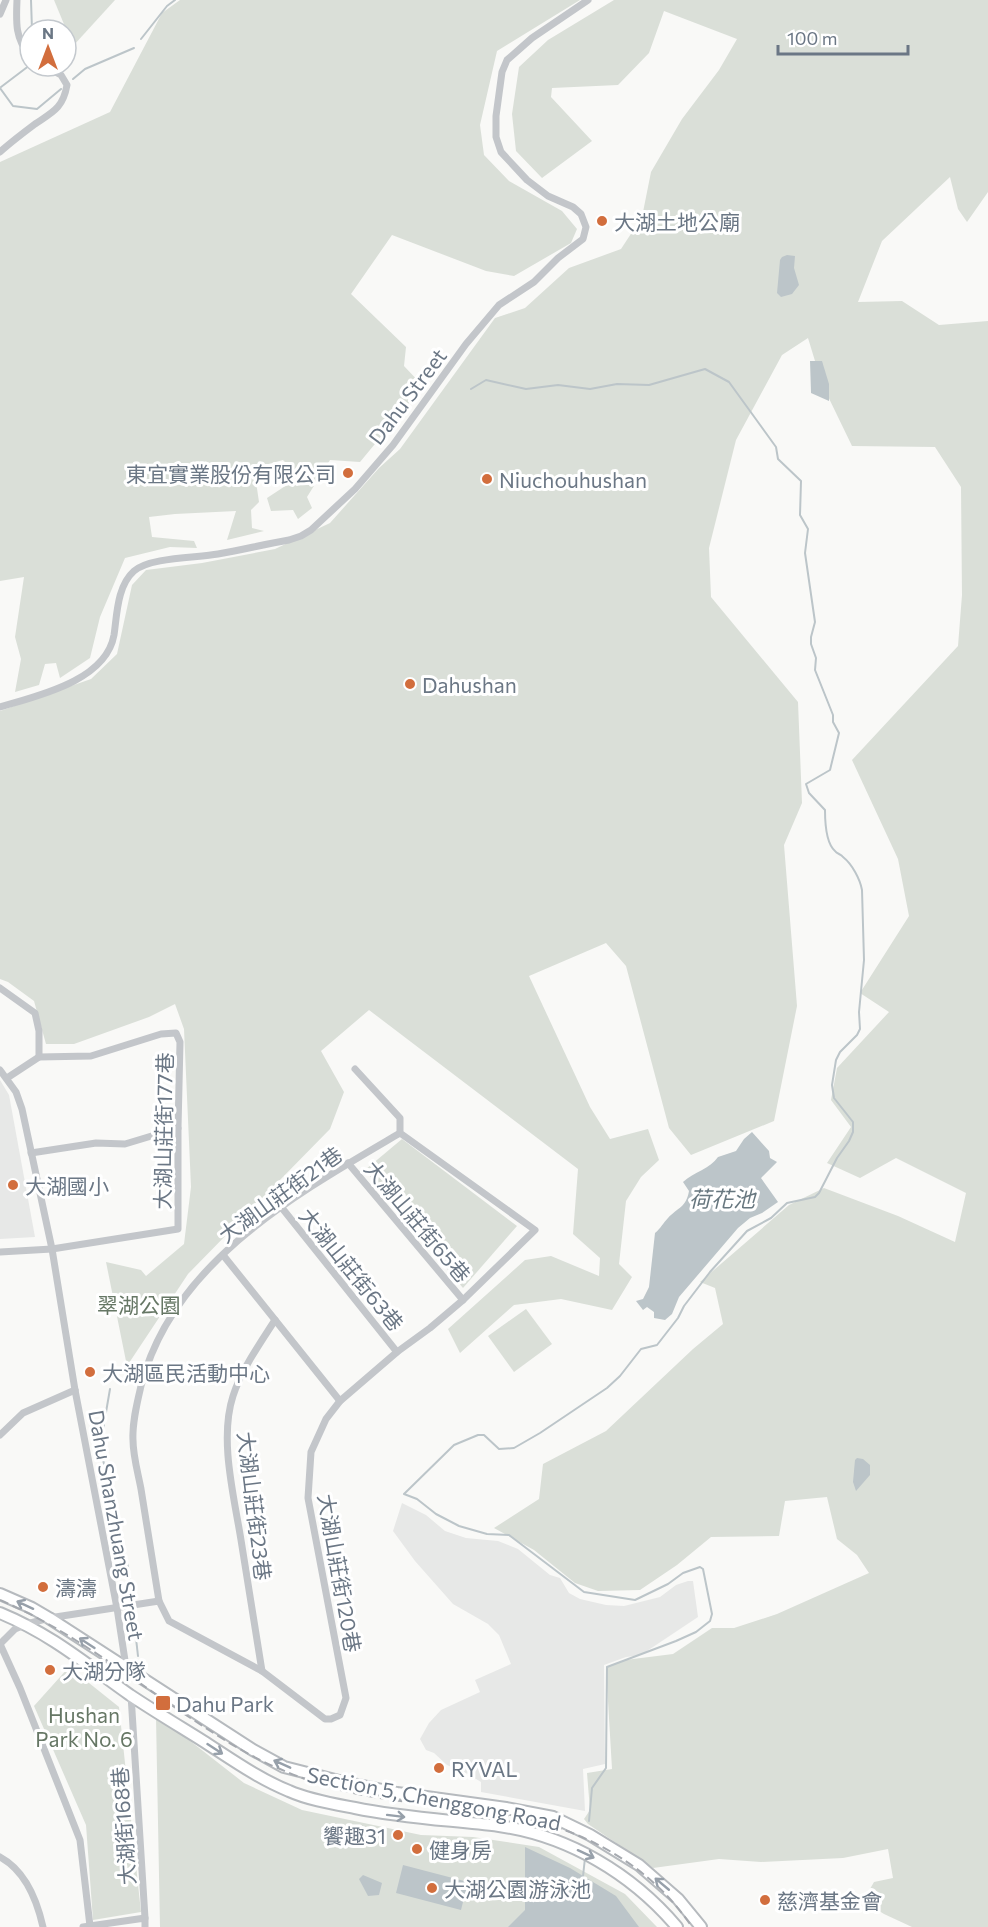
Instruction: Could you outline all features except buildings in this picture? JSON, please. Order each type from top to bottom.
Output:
[{"type":"main road","name":"Section 5, Chenggong Road","points":[[0,1593],[49,1618],[253,1750],[284,1767],[397,1793],[553,1817],[590,1835],[639,1865],[678,1899],[701,1927]]},
{"type":"main road","name":"Section 5, Chenggong Road","points":[[0,1613],[27,1624],[67,1648],[131,1695],[247,1770],[290,1792],[390,1815],[501,1826],[546,1836],[591,1855],[639,1889],[677,1927]]},
{"type":"street","points":[[0,14],[6,0]]},
{"type":"street","points":[[17,0],[16,28],[18,34]]},
{"type":"street","name":"Dahu Street","points":[[0,708],[33,697],[91,672],[103,658],[113,639],[117,608],[124,584],[133,572],[141,567],[179,557],[215,555],[289,540],[311,530],[339,505],[393,445],[466,344],[499,305],[534,282],[563,253],[583,239],[586,227],[581,214],[573,207],[548,196],[527,180],[501,152],[496,137],[496,116],[502,72],[507,60],[532,38],[588,0]]},
{"type":"street","points":[[0,152],[35,124],[54,113],[65,98],[67,85],[63,78]]},
{"type":"street","points":[[0,988],[35,1013],[39,1031],[39,1057],[6,1078]]},
{"type":"street","name":"大湖山莊街177巷","points":[[39,1057],[92,1056],[161,1034],[176,1033],[180,1042],[178,1229],[52,1249]]},
{"type":"street","name":"Dahu Shanzhuang Street","points":[[0,1070],[16,1092],[22,1109],[52,1249],[75,1390],[117,1608],[126,1667]]},
{"type":"street","points":[[355,1070],[400,1118],[400,1132]]},
{"type":"street","points":[[31,1153],[96,1143],[125,1144],[178,1128]]},
{"type":"street","name":"大湖山莊街21巷","points":[[159,1601],[132,1439],[145,1369],[167,1322],[199,1280],[249,1231],[317,1182],[400,1132]]},
{"type":"street","name":"大湖山莊街120巷","points":[[159,1601],[169,1621],[262,1671],[325,1719],[340,1715],[346,1698],[308,1498],[310,1452],[327,1419],[340,1401],[463,1300],[535,1230],[400,1132]]},
{"type":"street","name":"大湖山莊街65巷","points":[[348,1163],[463,1300]]},
{"type":"street","name":"大湖山莊街63巷","points":[[282,1208],[398,1352]]},
{"type":"street","points":[[0,1252],[52,1249]]},
{"type":"street","points":[[223,1255],[340,1401]]},
{"type":"street","name":"大湖山莊街23巷","points":[[262,1671],[233,1491],[228,1444],[228,1416],[233,1394],[275,1320]]},
{"type":"street","name":"Dahu Shanzhuang Street","points":[[0,1435],[23,1413],[75,1390]]},
{"type":"street","points":[[145,1918],[113,1925],[86,1927],[80,1840],[0,1644],[15,1629],[49,1618],[159,1601]]},
{"type":"street","name":"大湖街168巷","points":[[131,1695],[146,1927]]},
{"type":"street","points":[[0,1857],[20,1872],[33,1893],[43,1927]]},
{"type":"shaded area","name":"大湖國小","points":[[0,1080],[9,1095],[35,1237],[0,1239]]},
{"type":"shaded area","points":[[402,1503],[426,1515],[445,1531],[466,1538],[498,1541],[518,1549],[550,1575],[560,1578],[569,1593],[580,1599],[606,1605],[624,1606],[660,1597],[676,1585],[693,1581],[698,1617],[641,1655],[626,1657],[604,1665],[605,1764],[583,1769],[585,1811],[481,1792],[481,1782],[447,1765],[434,1753],[426,1750],[420,1739],[429,1723],[441,1710],[480,1692],[475,1680],[511,1664],[499,1635],[488,1624],[453,1604],[415,1561],[393,1531]]},
{"type":"green space","points":[[54,0],[115,0],[78,41],[78,18],[61,18]]},
{"type":"green space","points":[[180,0],[580,0],[497,51],[480,125],[484,155],[509,181],[562,211],[577,229],[571,243],[514,276],[486,271],[392,235],[351,294],[406,347],[404,366],[423,386],[360,462],[330,460],[307,497],[312,508],[298,519],[293,510],[271,511],[267,498],[299,477],[283,460],[254,468],[259,502],[251,510],[252,528],[264,531],[227,540],[236,511],[149,517],[152,537],[194,541],[197,548],[170,547],[125,558],[100,617],[90,658],[60,678],[56,663],[45,664],[39,685],[15,692],[21,659],[15,637],[24,577],[0,581],[0,162],[110,112],[162,13]]},
{"type":"green space","name":"翠湖公園","points":[[614,0],[988,0],[988,192],[967,222],[958,209],[950,177],[882,241],[858,302],[902,301],[939,325],[988,321],[988,1927],[912,1927],[863,1901],[874,1882],[893,1878],[888,1849],[843,1858],[761,1862],[719,1859],[653,1868],[584,1819],[590,1810],[587,1773],[612,1769],[606,1667],[625,1660],[673,1654],[712,1628],[734,1628],[777,1614],[869,1573],[857,1555],[837,1539],[827,1497],[785,1501],[779,1536],[711,1537],[677,1565],[640,1590],[598,1591],[575,1583],[534,1550],[494,1528],[539,1499],[543,1464],[606,1431],[723,1324],[715,1288],[700,1282],[789,1205],[824,1188],[898,1216],[955,1242],[966,1193],[896,1158],[860,1178],[827,1163],[851,1127],[831,1100],[837,1068],[889,1012],[860,993],[909,916],[898,859],[852,760],[958,646],[962,595],[961,487],[935,447],[852,446],[822,384],[808,338],[782,355],[736,440],[709,548],[711,597],[798,702],[802,803],[784,845],[797,1006],[774,1121],[691,1155],[669,1128],[626,966],[606,943],[529,976],[590,1107],[610,1139],[648,1129],[659,1160],[641,1177],[626,1201],[619,1264],[632,1277],[612,1310],[561,1299],[514,1305],[460,1353],[448,1329],[525,1260],[551,1256],[599,1276],[600,1258],[573,1234],[578,1169],[369,1010],[321,1051],[344,1092],[330,1129],[188,1274],[127,1366],[106,1262],[141,1270],[146,1276],[184,1244],[191,1187],[184,1029],[175,1004],[149,1017],[74,1044],[46,1044],[34,1001],[8,982],[0,979],[0,711],[91,679],[117,654],[132,585],[146,570],[202,563],[275,549],[330,523],[379,468],[400,449],[495,318],[525,308],[569,268],[621,249],[642,217],[651,172],[682,119],[719,70],[737,39],[664,11],[649,53],[618,85],[552,88],[551,97],[592,141],[542,178],[516,151],[512,114],[519,67],[548,40]]},
{"type":"green space","points":[[402,1139],[517,1226],[463,1288],[365,1170]]},
{"type":"green space","points":[[526,1309],[552,1344],[514,1372],[488,1336]]},
{"type":"green space","name":"Hushan Park No. 6","points":[[69,1667],[119,1707],[141,1912],[93,1920],[86,1825],[34,1706]]},
{"type":"green space","name":"Dahu Park","points":[[156,1717],[244,1783],[302,1810],[421,1835],[473,1837],[539,1847],[625,1894],[657,1927],[160,1927]]},
{"type":"water","points":[[787,255],[795,256],[794,268],[799,285],[792,294],[781,297],[777,293],[780,260]]},
{"type":"water","points":[[810,361],[822,361],[829,384],[829,401],[811,393]]},
{"type":"water","name":"荷花池","points":[[752,1132],[769,1151],[770,1158],[777,1162],[761,1178],[778,1202],[750,1218],[738,1228],[679,1297],[672,1314],[665,1320],[654,1318],[654,1312],[647,1307],[643,1310],[636,1301],[643,1299],[649,1287],[655,1233],[686,1201],[689,1191],[683,1182],[711,1165],[718,1157],[736,1151]]},
{"type":"water","points":[[857,1458],[863,1459],[870,1465],[870,1475],[856,1491],[853,1482]]},
{"type":"water","points":[[525,1847],[570,1868],[616,1896],[639,1927],[508,1927],[525,1910]]},
{"type":"water","name":"大湖公園游泳池","points":[[403,1865],[468,1882],[461,1910],[396,1893]]},
{"type":"water","points":[[363,1875],[382,1883],[379,1895],[368,1896],[359,1879]]},
{"type":"waterway","points":[[31,0],[32,18]]},
{"type":"waterway","points":[[141,39],[167,6],[175,0]]},
{"type":"waterway","points":[[73,79],[85,69],[134,48]]},
{"type":"waterway","points":[[1,87],[18,74]]},
{"type":"waterway","points":[[0,88],[13,106],[37,109],[61,89]]},
{"type":"waterway","points":[[471,389],[486,380],[526,389],[558,385],[590,389],[617,384],[649,385],[705,369],[729,382],[776,447],[778,459],[801,481],[800,515],[808,529],[805,553],[815,622],[811,644],[816,658],[815,670],[839,733],[830,770],[806,784],[809,793],[825,810],[827,832],[832,847],[852,868],[862,890],[864,960],[859,1012],[860,1029],[840,1052],[836,1060],[832,1085],[834,1098],[853,1122],[853,1132],[819,1193],[815,1197],[787,1203],[771,1218],[747,1231],[710,1272],[657,1345],[641,1349],[620,1376],[607,1388],[514,1448],[499,1449],[484,1435],[478,1435],[454,1445],[404,1494],[417,1499],[436,1514],[459,1526],[487,1534],[509,1535],[584,1592],[635,1600],[668,1584],[683,1573],[700,1567],[703,1569],[712,1614],[710,1621],[696,1632],[676,1641],[607,1667],[606,1768],[592,1788],[589,1821]]},
{"type":"waterway","points":[[113,1375],[115,1365]]},
{"type":"waterway","points":[[110,1389],[100,1447],[128,1567],[132,1598]]},
{"type":"waterway","points":[[133,1612],[138,1656]]},
{"type":"waterway","points":[[583,1876],[585,1858]]},
{"type":"railway","points":[[0,1600],[74,1639],[233,1745],[292,1774],[329,1787],[367,1796],[491,1812],[534,1821],[587,1839],[634,1867],[656,1885],[692,1927]]},
{"type":"place","name":"大湖土地公廟","points":[[602,221]]},
{"type":"place","name":"東宜實業股份有限公司","points":[[348,473]]},
{"type":"place","name":"Niuchouhushan","points":[[487,479]]},
{"type":"place","name":"Dahushan","points":[[410,684]]},
{"type":"place","name":"大湖國小","points":[[13,1185]]},
{"type":"place","name":"大湖區民活動中心","points":[[90,1372]]},
{"type":"place","name":"濤濤","points":[[43,1587]]},
{"type":"place","name":"大湖分隊","points":[[50,1670]]},
{"type":"place","name":"Dahu Park","points":[[163,1703]]},
{"type":"place","name":"RYVAL","points":[[439,1768]]},
{"type":"place","name":"饗趣31","points":[[398,1835]]},
{"type":"place","name":"健身房","points":[[417,1849]]},
{"type":"place","name":"大湖公園游泳池","points":[[432,1888]]},
{"type":"place","name":"慈濟基金會","points":[[765,1900]]}]
